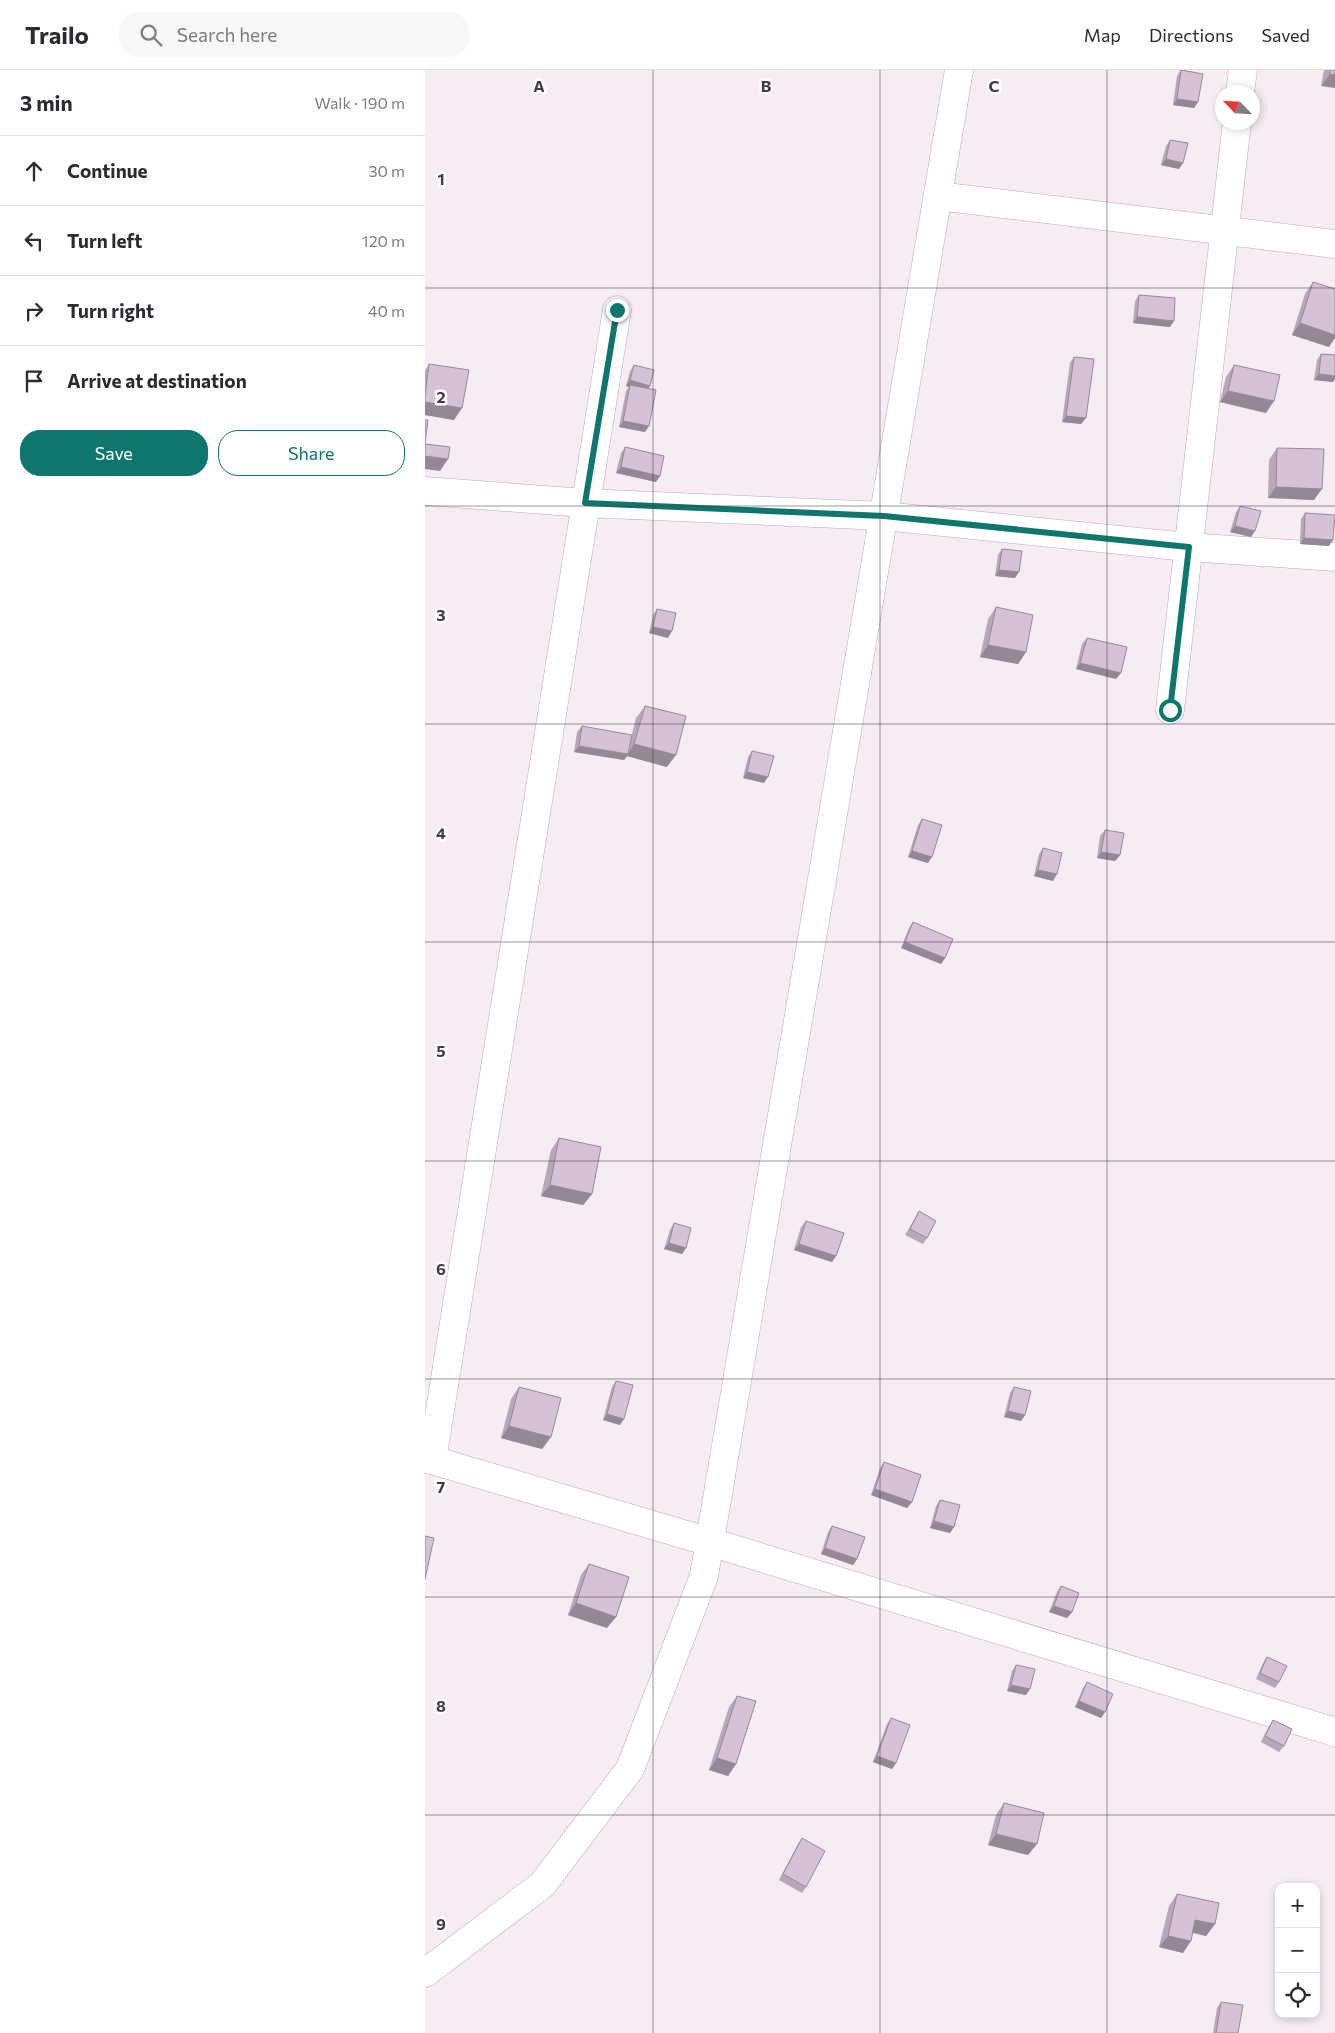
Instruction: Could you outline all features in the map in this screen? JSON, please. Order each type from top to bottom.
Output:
[{"type":"street","points":[[425,1973],[542,1885],[630,1769],[704,1576],[959,70]]},
{"type":"street","points":[[1241,85],[1243,70]]},
{"type":"street","points":[[1170,710],[1236,130]]},
{"type":"street","points":[[938,196],[1335,244]]},
{"type":"street","points":[[617,310],[428,1459],[710,1542],[1335,1732]]},
{"type":"street","points":[[425,491],[585,503],[884,516],[1189,547],[1335,557]]},
{"type":"building","points":[[1181,70],[1203,74],[1198,102],[1177,99]]},
{"type":"building","points":[[1330,70],[1335,70],[1335,75],[1330,74]]},
{"type":"building","points":[[1170,140],[1188,143],[1183,163],[1166,159]]},
{"type":"building","points":[[1313,282],[1335,289],[1335,335],[1300,323]]},
{"type":"building","points":[[1139,295],[1175,298],[1174,321],[1137,317]]},
{"type":"building","points":[[1321,354],[1335,355],[1335,376],[1319,374]]},
{"type":"building","points":[[1074,357],[1094,359],[1086,418],[1066,416]]},
{"type":"building","points":[[429,364],[469,370],[462,408],[425,402]]},
{"type":"building","points":[[634,365],[654,370],[650,386],[630,380]]},
{"type":"building","points":[[1234,365],[1280,375],[1274,401],[1228,391]]},
{"type":"building","points":[[630,385],[656,390],[649,426],[623,421]]},
{"type":"building","points":[[425,420],[428,420],[425,443]]},
{"type":"building","points":[[425,444],[450,447],[448,459],[425,456]]},
{"type":"building","points":[[625,447],[664,456],[660,476],[621,467]]},
{"type":"building","points":[[1277,448],[1324,449],[1322,489],[1276,487]]},
{"type":"building","points":[[1240,506],[1261,511],[1255,531],[1235,526]]},
{"type":"building","points":[[1305,513],[1335,515],[1333,540],[1304,538]]},
{"type":"building","points":[[1002,549],[1022,551],[1019,572],[999,570]]},
{"type":"building","points":[[996,607],[1033,615],[1026,652],[988,645]]},
{"type":"building","points":[[657,609],[676,613],[672,631],[653,627]]},
{"type":"building","points":[[1087,638],[1127,647],[1121,673],[1080,663]]},
{"type":"building","points":[[645,706],[686,716],[676,755],[634,744]]},
{"type":"building","points":[[582,726],[632,735],[628,754],[579,746]]},
{"type":"building","points":[[752,751],[774,756],[768,777],[747,772]]},
{"type":"building","points":[[922,819],[942,825],[932,857],[912,851]]},
{"type":"building","points":[[1105,830],[1124,833],[1120,855],[1101,852]]},
{"type":"building","points":[[1043,848],[1062,853],[1057,874],[1038,870]]},
{"type":"building","points":[[913,922],[953,939],[945,958],[905,942]]},
{"type":"building","points":[[559,1138],[601,1147],[592,1194],[550,1185]]},
{"type":"building","points":[[919,1211],[936,1221],[927,1238],[910,1229]]},
{"type":"building","points":[[806,1221],[844,1233],[836,1256],[799,1244]]},
{"type":"building","points":[[674,1223],[691,1228],[686,1248],[669,1243]]},
{"type":"building","points":[[616,1381],[633,1385],[624,1419],[607,1414]]},
{"type":"building","points":[[519,1387],[561,1398],[551,1437],[509,1426]]},
{"type":"building","points":[[1014,1387],[1031,1391],[1025,1415],[1008,1411]]},
{"type":"building","points":[[884,1462],[921,1475],[912,1502],[875,1489]]},
{"type":"building","points":[[940,1500],[960,1505],[954,1527],[934,1521]]},
{"type":"building","points":[[832,1526],[865,1537],[857,1559],[825,1548]]},
{"type":"building","points":[[425,1536],[434,1538],[425,1579]]},
{"type":"building","points":[[589,1564],[629,1577],[616,1617],[576,1603]]},
{"type":"building","points":[[1061,1586],[1079,1593],[1072,1612],[1054,1606]]},
{"type":"building","points":[[1267,1657],[1287,1666],[1279,1682],[1260,1673]]},
{"type":"building","points":[[1016,1665],[1035,1669],[1030,1689],[1011,1685]]},
{"type":"building","points":[[1087,1682],[1113,1694],[1105,1712],[1079,1701]]},
{"type":"building","points":[[737,1696],[756,1701],[736,1764],[717,1758]]},
{"type":"building","points":[[891,1718],[910,1725],[896,1763],[877,1756]]},
{"type":"building","points":[[1273,1720],[1292,1729],[1284,1746],[1265,1736]]},
{"type":"building","points":[[1004,1803],[1044,1813],[1037,1844],[996,1834]]},
{"type":"building","points":[[802,1838],[825,1851],[806,1887],[783,1874]]},
{"type":"building","points":[[1177,1894],[1219,1903],[1215,1924],[1195,1920],[1191,1941],[1168,1936]]},
{"type":"building","points":[[1221,2002],[1243,2005],[1238,2033],[1216,2033]]},
{"type":"route","points":[[617,310],[585,503],[884,516],[1189,547],[1170,710]]}]
